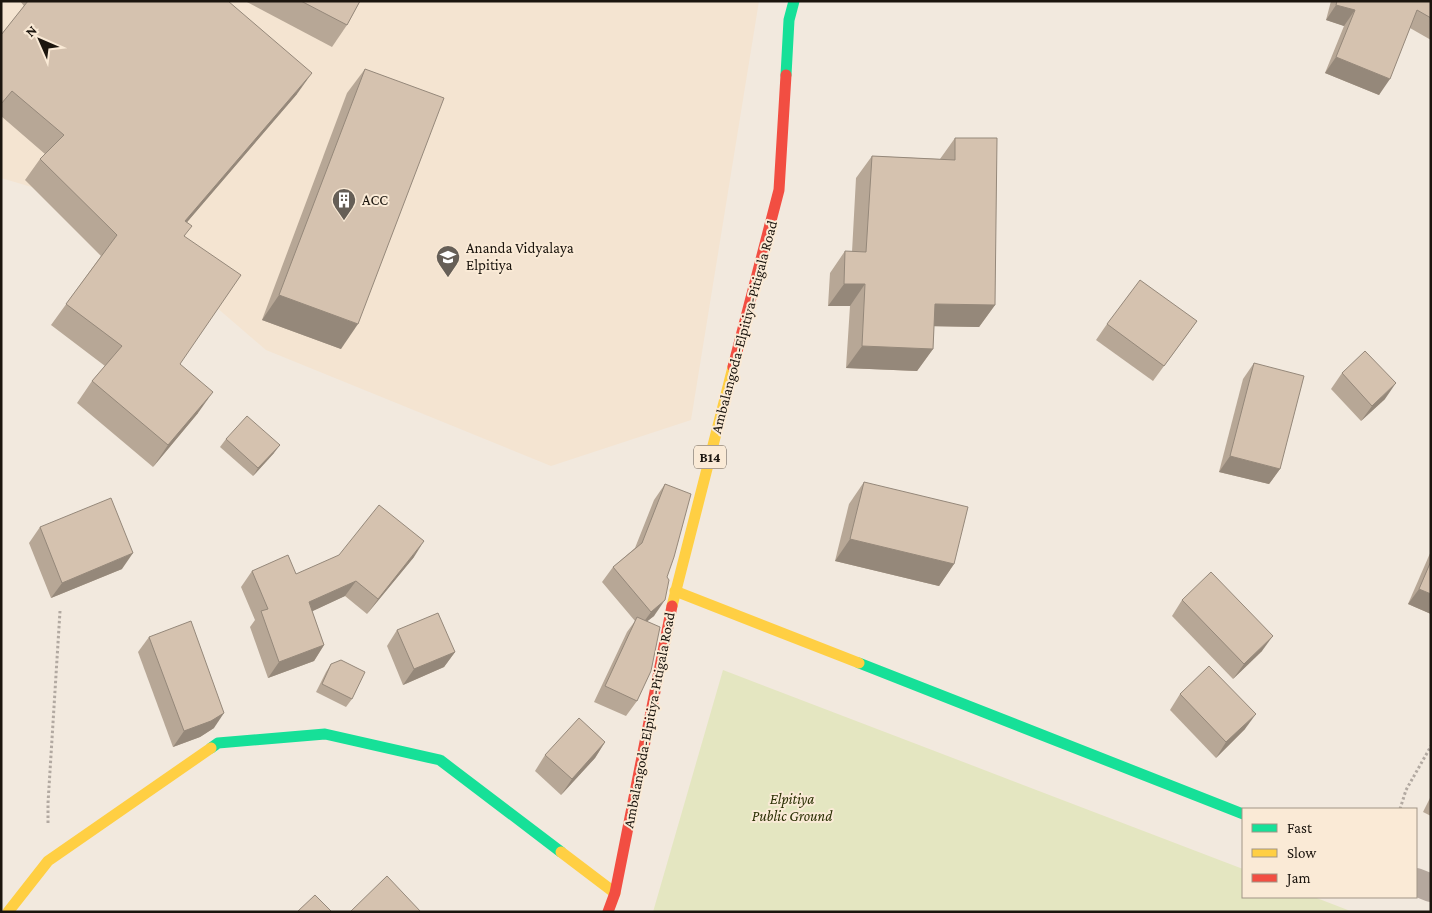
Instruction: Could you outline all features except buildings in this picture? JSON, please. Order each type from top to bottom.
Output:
[{"type":"street","name":"Ambalangoda-Elpitiya-Pitigala Road","points":[[608,912],[615,893],[675,591],[779,190],[789,20],[794,1]]},
{"type":"street","points":[[675,591],[1242,814]]},
{"type":"street","points":[[8,912],[48,861],[218,743],[325,734],[440,760],[615,893]]},
{"type":"street","points":[[1417,882],[1431,888]]},
{"type":"path","points":[[48,861],[48,803],[60,611]]},
{"type":"path","points":[[1400,808],[1406,790],[1431,746]]},
{"type":"shaded area","name":"Ananda Vidyalaya Elpitiya","points":[[1,1],[759,1],[691,420],[551,466],[266,350],[100,207],[1,178]]},
{"type":"green space","name":"Elpitiya Public Ground","points":[[723,670],[1242,869],[1242,898],[1317,898],[1353,912],[653,912]]},
{"type":"traffic: fast","points":[[786,75],[789,20],[794,1]]},
{"type":"traffic: fast","points":[[859,663],[1242,814]]},
{"type":"traffic: fast","points":[[211,748],[218,743],[325,734],[440,760],[561,852]]},
{"type":"traffic: slow","points":[[672,606],[733,367]]},
{"type":"traffic: slow","points":[[675,591],[859,663]]},
{"type":"traffic: slow","points":[[8,912],[48,861],[211,748]]},
{"type":"traffic: slow","points":[[561,852],[615,893]]},
{"type":"traffic: jam","points":[[733,367],[779,190],[786,75]]},
{"type":"traffic: jam","points":[[608,912],[615,893],[672,606]]},
{"type":"place","name":"ACC","points":[[344,221]]},
{"type":"place","name":"Ananda Vidyalaya Elpitiya","points":[[448,278]]}]
